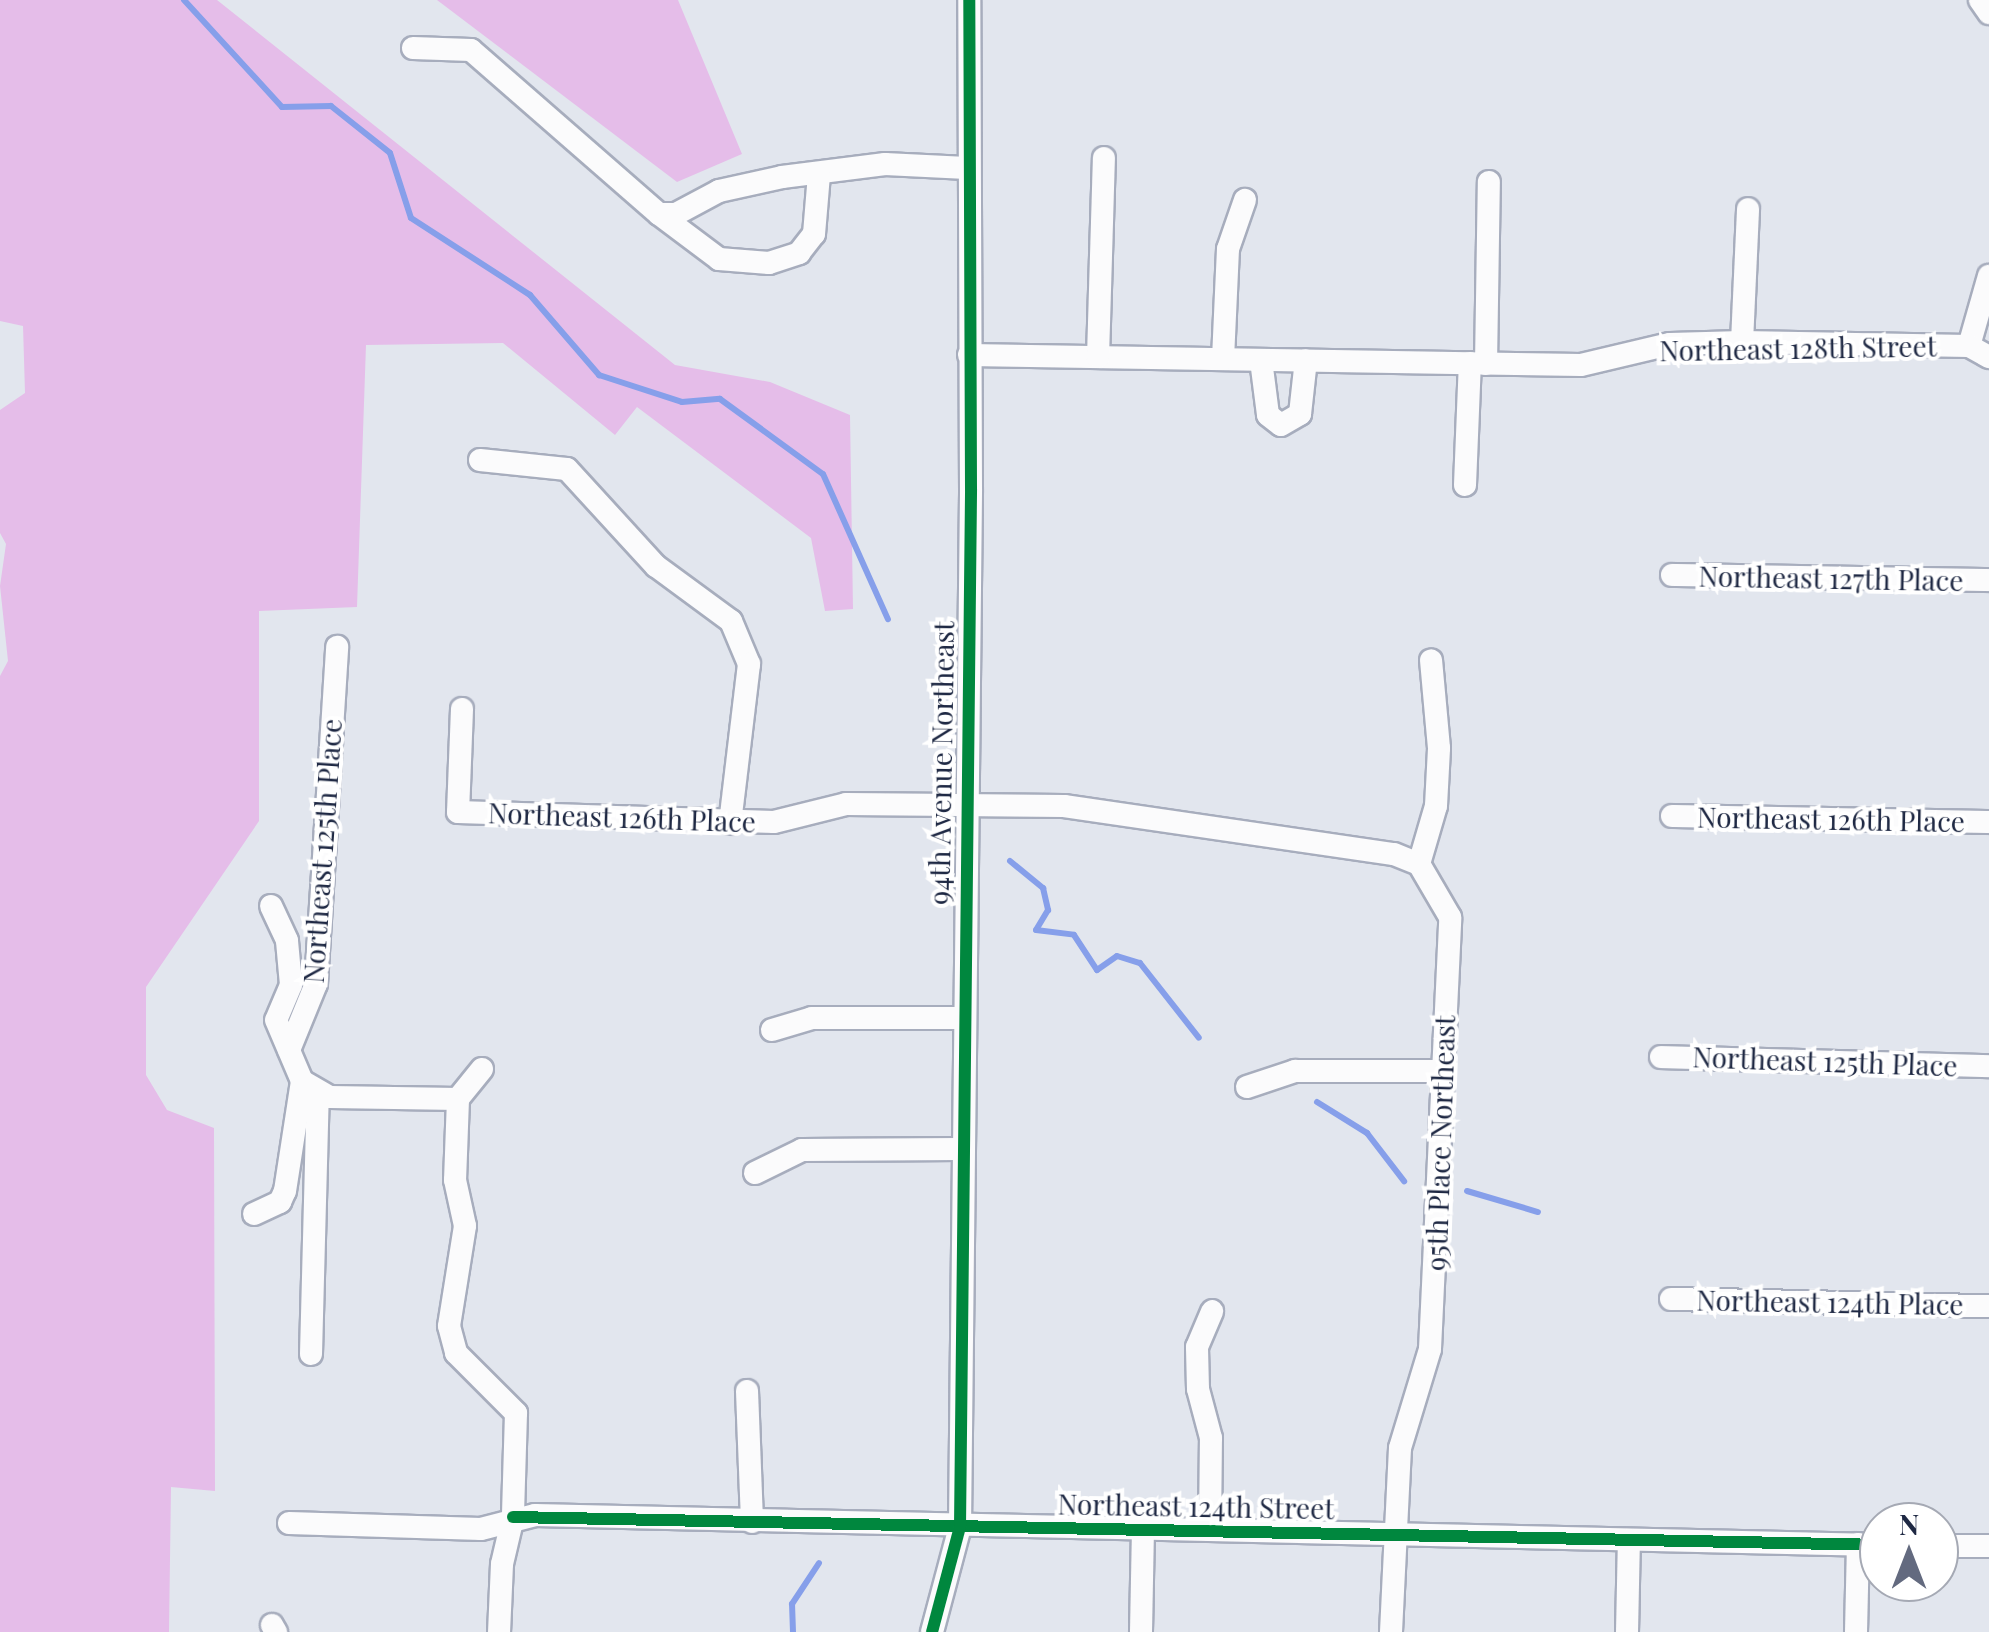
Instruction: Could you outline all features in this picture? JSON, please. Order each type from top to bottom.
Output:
[{"type":"street","name":"94th Avenue Northeast","points":[[932,1632],[960,1527],[968,0]]},
{"type":"street","points":[[1980,0],[1989,13]]},
{"type":"street","points":[[414,48],[470,50],[660,214],[719,258],[770,263],[799,253],[814,234],[818,175]]},
{"type":"street","points":[[1098,357],[1104,158]]},
{"type":"street","points":[[660,214],[676,214],[747,184],[885,164],[967,168]]},
{"type":"street","points":[[1465,485],[1478,364],[1489,182]]},
{"type":"street","points":[[1223,359],[1228,249],[1245,200]]},
{"type":"street","points":[[1742,342],[1748,209]]},
{"type":"street","points":[[1979,352],[1989,276]]},
{"type":"street","name":"Northeast 128th Street","points":[[968,355],[1580,365],[1670,344],[1742,342],[1979,352]]},
{"type":"street","points":[[1262,360],[1268,415],[1281,425],[1300,414],[1306,360]]},
{"type":"street","points":[[480,460],[567,469],[656,566],[731,621],[749,664],[730,822]]},
{"type":"street","name":"Northeast 127th Place","points":[[1672,575],[1989,580]]},
{"type":"street","name":"Northeast 125th Place","points":[[290,1050],[316,984],[337,648]]},
{"type":"street","points":[[1420,864],[1436,806],[1432,660]]},
{"type":"street","name":"Northeast 126th Place","points":[[462,709],[458,812],[774,822],[846,804],[965,804],[1130,814],[1394,854],[1420,864]]},
{"type":"street","name":"Northeast 126th Place","points":[[1672,816],[1989,822]]},
{"type":"street","name":"95th Place Northeast","points":[[1390,1632],[1400,1448],[1430,1349],[1450,917],[1420,864]]},
{"type":"street","points":[[271,906],[288,941],[291,985],[276,1020],[310,1087],[312,1354]]},
{"type":"street","points":[[772,1030],[812,1018],[962,1018]]},
{"type":"street","name":"Northeast 125th Place","points":[[1662,1057],[1989,1066]]},
{"type":"street","points":[[482,1069],[458,1099],[455,1180],[465,1226],[448,1326],[456,1353],[516,1412],[513,1517],[502,1564],[499,1632]]},
{"type":"street","points":[[1247,1087],[1296,1071],[1443,1071]]},
{"type":"street","points":[[310,1087],[458,1099]]},
{"type":"street","points":[[254,1214],[280,1202],[310,1087]]},
{"type":"street","points":[[755,1173],[802,1150],[960,1149]]},
{"type":"street","name":"Northeast 124th Place","points":[[1671,1299],[1989,1306]]},
{"type":"street","points":[[1210,1530],[1211,1438],[1198,1389],[1197,1346],[1212,1311]]},
{"type":"street","points":[[747,1391],[752,1522]]},
{"type":"street","name":"Northeast 124th Street","points":[[289,1522],[481,1529],[513,1517],[1859,1544]]},
{"type":"street","points":[[1141,1632],[1143,1530]]},
{"type":"street","points":[[1627,1632],[1629,1540]]},
{"type":"street","points":[[1959,1546],[1989,1546]]},
{"type":"street","points":[[1856,1632],[1860,1602]]},
{"type":"shaded area","points":[[0,0],[217,0],[675,365],[770,382],[850,415],[853,609],[825,611],[811,538],[637,407],[615,435],[503,343],[366,345],[357,607],[259,611],[259,821],[146,987],[146,1075],[167,1110],[214,1128],[215,1491],[171,1487],[169,1632],[0,1632],[0,676],[8,661],[0,586],[6,544],[0,533],[0,410],[25,393],[23,326],[0,321]]},
{"type":"shaded area","points":[[437,0],[678,0],[742,154],[677,182]]},
{"type":"waterway","points":[[184,0],[282,107],[331,106],[390,153],[411,218],[530,295],[599,375],[682,402],[720,399],[823,474],[888,619]]},
{"type":"waterway","points":[[1010,861],[1043,888],[1048,910],[1036,930],[1074,935],[1097,970],[1117,956],[1140,963],[1199,1038]]},
{"type":"waterway","points":[[1317,1102],[1367,1133],[1404,1181]]},
{"type":"waterway","points":[[1467,1191],[1538,1212]]},
{"type":"waterway","points":[[793,1632],[792,1604],[819,1563]]},
{"type":"cycle path","points":[[932,1632],[960,1527],[971,489],[969,0]]},
{"type":"cycle path","points":[[513,1517],[1859,1545]]}]
